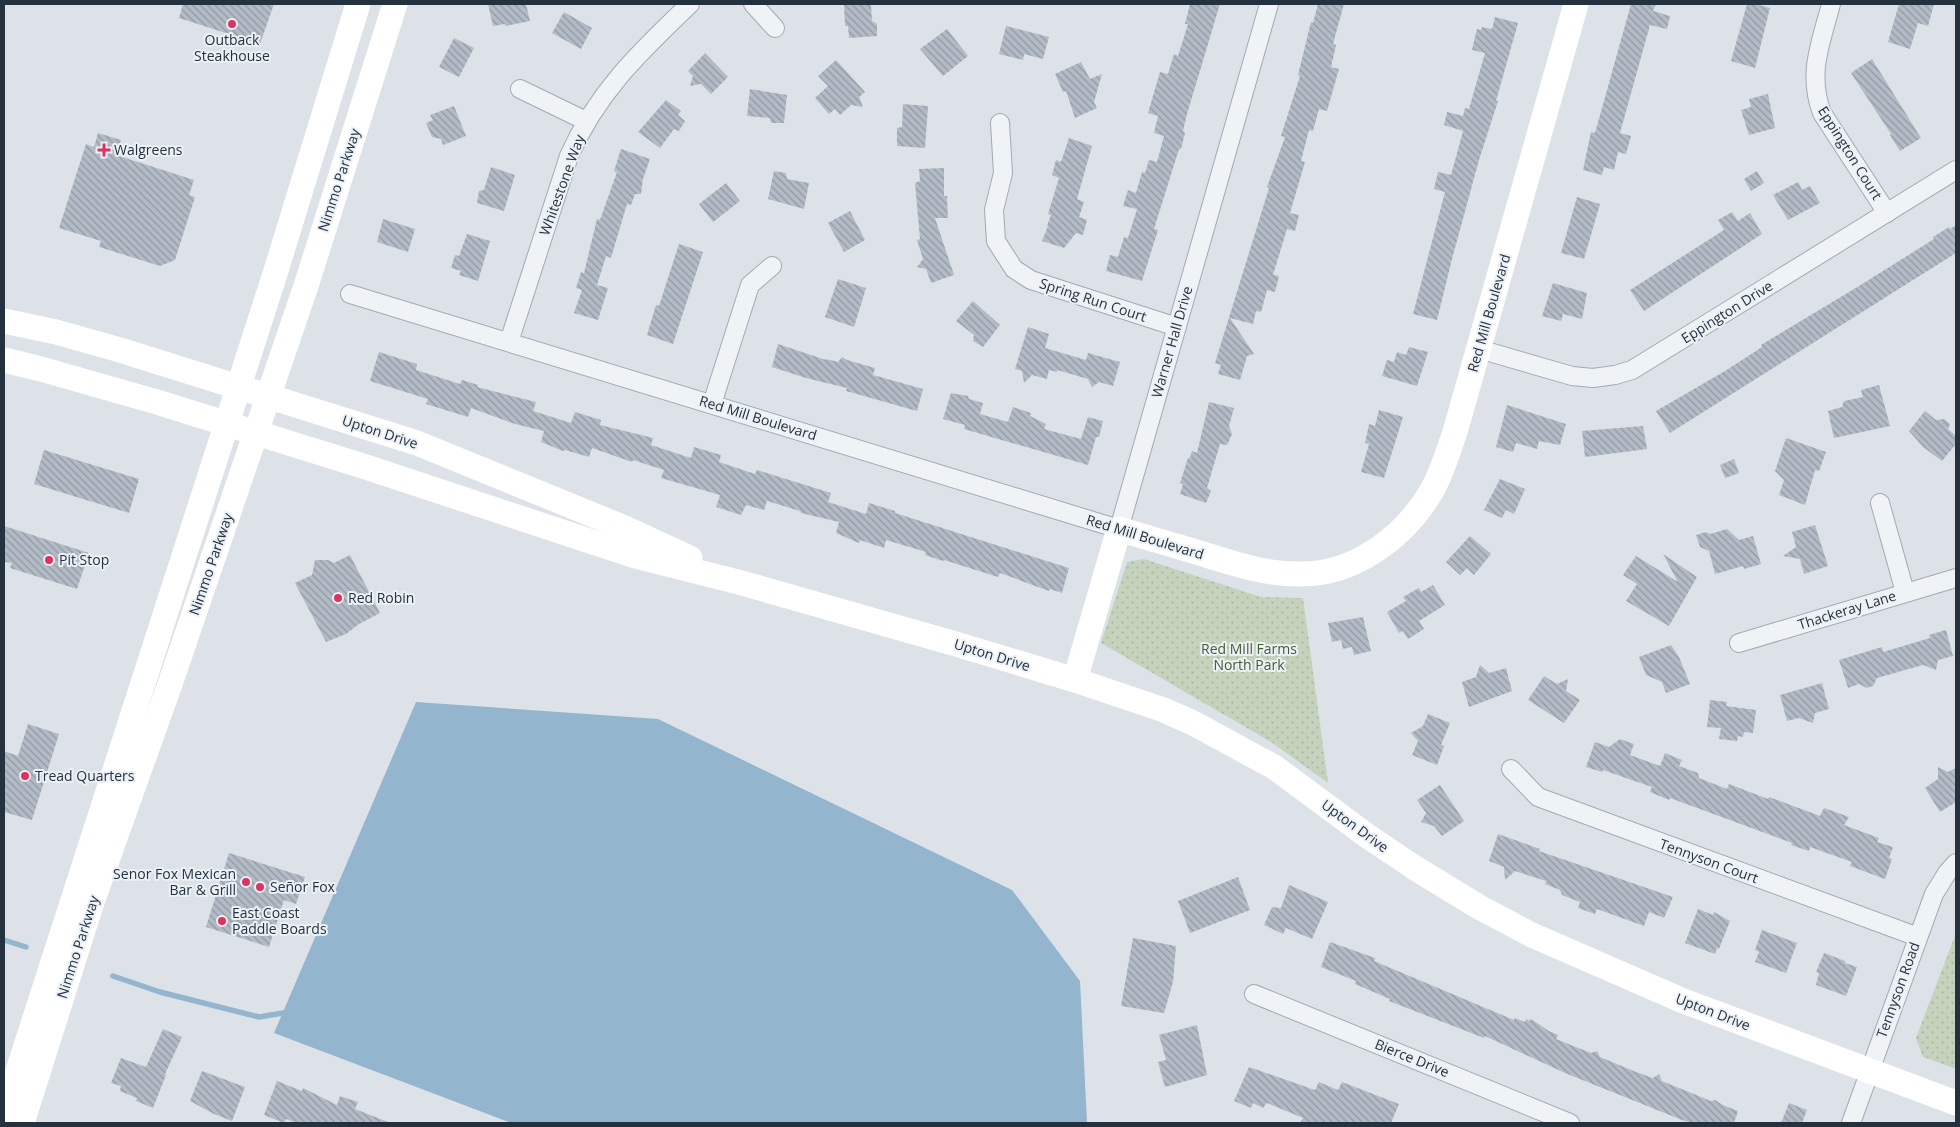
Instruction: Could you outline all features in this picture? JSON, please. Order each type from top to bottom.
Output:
[{"type":"main road","name":"Nimmo Parkway","points":[[4,1114],[238,386],[358,4]]},
{"type":"main road","name":"Nimmo Parkway","points":[[22,1123],[91,905],[306,286],[395,4]]},
{"type":"main road","name":"Red Mill Boulevard","points":[[1119,529],[1255,570],[1280,574],[1305,574],[1331,570],[1356,561],[1379,548],[1400,532],[1418,512],[1433,490],[1455,432],[1576,4]]},
{"type":"main road","name":"Upton Drive","points":[[4,321],[87,340],[417,443],[625,528],[742,583]]},
{"type":"main road","name":"Upton Drive","points":[[4,360],[91,382],[428,486],[635,556],[742,583],[956,644],[1075,680],[1164,710],[1195,724],[1274,767],[1366,835],[1415,868],[1532,935],[1681,1000],[1956,1103]]},
{"type":"main road","name":"Warner Hall Drive","points":[[1075,680],[1119,529]]},
{"type":"street","name":"Whitestone Way","points":[[509,342],[569,156],[586,121],[604,94],[638,54],[690,4]]},
{"type":"street","points":[[753,4],[775,28]]},
{"type":"street","name":"Warner Hall Drive","points":[[1119,529],[1269,4]]},
{"type":"street","name":"Eppington Court","points":[[1831,4],[1815,67],[1814,82],[1817,100],[1822,113],[1887,213]]},
{"type":"street","points":[[520,89],[586,121]]},
{"type":"street","name":"Spring Run Court","points":[[1000,123],[1003,173],[994,210],[996,241],[1014,269],[1031,280],[1176,327]]},
{"type":"street","name":"Eppington Drive","points":[[1479,348],[1572,376],[1593,378],[1632,370],[1956,170]]},
{"type":"street","points":[[712,404],[750,285],[772,266]]},
{"type":"street","name":"Red Mill Boulevard","points":[[350,294],[1119,529]]},
{"type":"street","points":[[1880,503],[1906,592]]},
{"type":"street","name":"Thackeray Lane","points":[[1739,642],[1956,578]]},
{"type":"street","name":"Tennyson Court","points":[[1510,769],[1538,797],[1918,937]]},
{"type":"street","name":"Tennyson Road","points":[[1851,1123],[1934,894],[1947,873],[1956,863]]},
{"type":"street","name":"Bierce Drive","points":[[1254,994],[1570,1123]]},
{"type":"green space","name":"Red Mill Farms North Park","points":[[1144,559],[1261,597],[1303,598],[1328,783],[1271,742],[1101,643],[1127,562]]},
{"type":"green space","points":[[1956,933],[1956,1069],[1923,1057],[1916,1038]]},
{"type":"water","points":[[416,702],[658,719],[1012,890],[1080,981],[1087,1123],[511,1123],[274,1033]]},
{"type":"building","name":"Outback Steakhouse","points":[[183,4],[274,4],[260,44],[179,18]]},
{"type":"building","points":[[488,4],[526,4],[530,21],[506,26],[505,24],[493,26]]},
{"type":"building","points":[[844,4],[871,4],[872,21],[877,24],[877,36],[849,38],[848,26],[845,26]]},
{"type":"building","points":[[1190,4],[1220,4],[1187,114],[1181,149],[1179,149],[1154,229],[1158,230],[1142,281],[1106,271],[1110,255],[1118,257],[1124,237],[1128,238],[1137,209],[1123,206],[1128,190],[1136,193],[1142,172],[1145,173],[1149,160],[1157,162],[1164,136],[1154,133],[1158,116],[1148,113],[1160,72],[1168,74],[1174,54],[1178,56],[1188,24],[1185,24]]},
{"type":"building","points":[[1318,4],[1344,4],[1333,44],[1336,45],[1331,67],[1339,69],[1327,111],[1319,109],[1313,131],[1309,130],[1301,161],[1305,162],[1290,213],[1299,215],[1295,231],[1287,229],[1273,275],[1279,276],[1275,292],[1267,290],[1261,312],[1256,311],[1253,324],[1230,318],[1254,354],[1247,356],[1240,380],[1218,374],[1221,365],[1215,363],[1269,188],[1267,187],[1285,137],[1281,136],[1300,76],[1298,75],[1311,22],[1313,23]]},
{"type":"building","points":[[1631,4],[1656,4],[1653,11],[1670,16],[1667,29],[1650,25],[1620,133],[1631,136],[1626,154],[1618,152],[1614,170],[1604,167],[1602,175],[1583,170],[1591,132],[1595,133]]},
{"type":"building","points":[[1747,4],[1770,8],[1755,68],[1731,61]]},
{"type":"building","points":[[1899,4],[1934,4],[1928,26],[1918,23],[1910,49],[1888,42]]},
{"type":"building","points":[[564,12],[592,28],[581,49],[552,33]]},
{"type":"building","points":[[1495,17],[1518,23],[1496,101],[1498,101],[1479,160],[1452,259],[1437,320],[1413,314],[1445,192],[1434,189],[1438,172],[1451,175],[1463,131],[1444,125],[1447,112],[1463,116],[1465,108],[1469,109],[1485,53],[1472,50],[1477,29],[1481,30],[1482,27],[1492,29]]},
{"type":"building","points":[[1006,26],[1049,37],[1043,59],[1024,54],[1023,60],[999,54]]},
{"type":"building","points":[[947,29],[968,56],[943,76],[920,49]]},
{"type":"building","points":[[454,38],[474,48],[459,77],[439,67]]},
{"type":"building","points":[[705,53],[728,77],[711,94],[701,84],[690,86],[693,76],[688,71]]},
{"type":"building","points":[[1872,59],[1921,138],[1900,151],[1851,73]]},
{"type":"building","points":[[836,60],[865,92],[859,97],[863,107],[851,105],[840,115],[835,109],[829,114],[815,98],[828,86],[818,76]]},
{"type":"building","points":[[1081,62],[1090,79],[1102,74],[1094,102],[1097,108],[1075,118],[1066,91],[1063,92],[1055,74]]},
{"type":"building","points":[[750,89],[787,95],[784,123],[771,123],[770,118],[747,116]]},
{"type":"building","points":[[1768,94],[1775,128],[1749,135],[1741,110],[1751,107],[1749,99]]},
{"type":"building","points":[[666,100],[681,111],[678,115],[685,121],[679,131],[674,129],[660,148],[638,132]]},
{"type":"building","points":[[903,104],[928,106],[925,148],[897,146],[897,128],[902,127]]},
{"type":"building","points":[[454,106],[466,136],[443,145],[441,139],[432,137],[426,123],[433,120],[430,115]]},
{"type":"building","name":"Walgreens","points":[[98,133],[121,140],[116,155],[194,180],[189,195],[195,197],[175,260],[160,266],[99,247],[101,241],[59,228],[86,144],[94,147]]},
{"type":"building","points":[[1069,138],[1092,146],[1077,199],[1084,202],[1079,217],[1087,220],[1083,235],[1076,233],[1064,248],[1042,241],[1051,215],[1048,214],[1059,178],[1052,175],[1056,160],[1061,162]]},
{"type":"building","points":[[621,149],[650,159],[643,179],[641,194],[635,194],[631,205],[627,204],[611,258],[606,256],[597,285],[608,288],[598,320],[574,313],[582,290],[576,288],[581,272],[584,273],[597,219],[600,220],[617,172],[614,171]]},
{"type":"building","points":[[491,167],[515,175],[504,211],[477,203],[479,191],[484,190]]},
{"type":"building","points":[[944,168],[944,196],[947,196],[948,218],[935,218],[954,275],[931,283],[926,269],[917,267],[923,259],[917,240],[920,239],[915,183],[920,181],[919,169]]},
{"type":"building","points":[[774,171],[786,173],[787,179],[809,183],[804,209],[768,199]]},
{"type":"building","points":[[1757,171],[1764,183],[1751,191],[1744,179]]},
{"type":"building","points":[[1798,182],[1802,190],[1810,186],[1820,203],[1788,220],[1773,195]]},
{"type":"building","points":[[726,183],[740,201],[713,222],[699,204]]},
{"type":"building","points":[[1577,197],[1600,204],[1584,259],[1561,253]]},
{"type":"building","points":[[850,211],[865,240],[844,252],[828,223]]},
{"type":"building","points":[[1732,212],[1738,221],[1750,213],[1762,234],[1644,311],[1630,290],[1724,230],[1718,220]]},
{"type":"building","points":[[383,219],[415,229],[408,252],[377,242]]},
{"type":"building","points":[[1956,225],[1956,253],[1670,433],[1656,411],[1725,371],[1762,347],[1761,345],[1934,239],[1933,237],[1949,227],[1950,229]]},
{"type":"building","points":[[467,234],[490,241],[478,281],[459,275],[461,271],[451,268],[455,255],[459,256]]},
{"type":"building","points":[[679,244],[703,252],[673,344],[647,335],[656,305],[659,306]]},
{"type":"building","points":[[838,279],[866,288],[854,327],[825,317]]},
{"type":"building","points":[[1553,283],[1587,293],[1582,319],[1563,314],[1561,321],[1542,316]]},
{"type":"building","points":[[973,301],[1000,325],[983,347],[973,341],[974,335],[956,321]]},
{"type":"building","points":[[1028,327],[1049,334],[1045,348],[1086,360],[1088,353],[1120,362],[1113,386],[1099,382],[1092,387],[1088,379],[1057,370],[1057,372],[1049,370],[1047,379],[1032,375],[1024,383],[1022,371],[1015,369]]},
{"type":"building","points":[[778,344],[826,360],[838,362],[842,357],[875,368],[873,375],[923,389],[917,411],[846,391],[847,388],[772,367]]},
{"type":"building","points":[[1409,347],[1428,352],[1417,386],[1382,376],[1387,360],[1394,362],[1397,352],[1406,355]]},
{"type":"building","points":[[379,352],[417,364],[416,370],[460,384],[462,380],[478,385],[477,387],[536,402],[533,411],[571,423],[575,412],[601,420],[600,425],[653,438],[651,445],[691,458],[694,447],[721,455],[719,462],[755,474],[757,470],[831,493],[828,502],[866,514],[869,503],[1069,568],[1062,593],[1050,589],[1049,591],[1000,573],[998,577],[943,561],[925,555],[926,552],[886,540],[884,548],[860,540],[859,543],[836,533],[839,522],[801,513],[800,511],[767,501],[764,510],[746,505],[741,515],[716,507],[720,495],[661,478],[664,470],[633,460],[632,462],[592,448],[589,457],[563,451],[541,442],[544,431],[515,424],[471,408],[468,417],[426,404],[428,399],[370,381]]},
{"type":"building","points":[[1879,385],[1890,426],[1834,438],[1828,411],[1842,407],[1844,401],[1863,397],[1861,390]]},
{"type":"building","points":[[951,393],[968,396],[969,399],[983,403],[980,414],[1008,422],[1013,407],[1031,413],[1030,416],[1046,424],[1044,429],[1081,439],[1088,417],[1103,421],[1088,465],[964,429],[965,425],[943,419]]},
{"type":"building","points":[[1209,402],[1234,408],[1229,426],[1232,434],[1227,445],[1220,444],[1207,488],[1211,491],[1206,503],[1180,494],[1183,484],[1180,483],[1188,458],[1190,458],[1192,451],[1197,453]]},
{"type":"building","points":[[1507,405],[1566,424],[1560,445],[1539,441],[1537,449],[1516,443],[1513,452],[1496,447]]},
{"type":"building","points":[[1379,410],[1403,417],[1384,478],[1361,472],[1369,444],[1365,443],[1369,424],[1375,426]]},
{"type":"building","points":[[1925,411],[1936,420],[1944,419],[1950,424],[1948,429],[1956,436],[1956,444],[1942,461],[1923,447],[1909,431]]},
{"type":"building","points":[[1643,426],[1647,449],[1585,457],[1582,431]]},
{"type":"building","points":[[1786,438],[1826,452],[1819,471],[1815,470],[1805,505],[1779,495],[1784,480],[1775,471]]},
{"type":"building","points":[[44,450],[139,479],[129,513],[34,484]]},
{"type":"building","points":[[1734,459],[1739,473],[1725,478],[1720,465]]},
{"type":"building","points":[[1500,479],[1525,489],[1514,514],[1506,510],[1502,518],[1484,510]]},
{"type":"building","points":[[1815,525],[1828,566],[1804,574],[1800,559],[1783,556],[1796,547],[1792,532]]},
{"type":"building","name":"Pit Stop","points":[[4,526],[89,553],[77,589],[10,568],[12,563],[4,562]]},
{"type":"building","points":[[1727,529],[1739,540],[1753,536],[1761,564],[1744,569],[1743,566],[1715,574],[1709,551],[1700,547],[1696,535],[1706,532],[1710,534]]},
{"type":"building","points":[[1470,536],[1491,554],[1474,575],[1467,568],[1460,575],[1446,562]]},
{"type":"building","points":[[1663,554],[1697,577],[1669,626],[1626,601],[1637,584],[1623,575],[1636,556],[1678,582]]},
{"type":"building","name":"Red Robin","points":[[350,555],[380,613],[359,624],[346,634],[326,642],[295,583],[312,575],[315,560],[328,560],[334,563]]},
{"type":"building","points":[[1433,585],[1445,605],[1419,621],[1424,629],[1408,639],[1403,631],[1399,633],[1387,612],[1406,601],[1403,597],[1419,588],[1421,592]]},
{"type":"building","points":[[1363,617],[1371,651],[1354,655],[1352,647],[1343,649],[1341,640],[1332,642],[1328,623]]},
{"type":"building","points":[[1946,630],[1953,656],[1938,660],[1936,670],[1923,665],[1877,678],[1873,686],[1867,688],[1859,684],[1848,688],[1839,660],[1882,647],[1883,652],[1930,638],[1929,635]]},
{"type":"building","points":[[1671,645],[1679,657],[1690,684],[1666,693],[1662,682],[1646,675],[1639,657]]},
{"type":"building","points":[[1480,665],[1489,673],[1506,668],[1512,691],[1469,707],[1462,682],[1476,677]]},
{"type":"building","points":[[1544,676],[1557,684],[1568,679],[1566,691],[1580,700],[1564,723],[1528,700]]},
{"type":"building","points":[[1822,683],[1829,709],[1815,713],[1813,723],[1799,718],[1787,721],[1780,695]]},
{"type":"building","points":[[1710,700],[1727,702],[1726,706],[1756,710],[1753,733],[1744,732],[1743,737],[1738,736],[1737,741],[1719,739],[1721,728],[1707,727]]},
{"type":"building","points":[[1428,714],[1450,723],[1441,745],[1444,746],[1437,765],[1412,755],[1418,741],[1411,733],[1423,726]]},
{"type":"building","name":"Tread Quarters","points":[[28,724],[59,734],[32,820],[4,812],[4,751],[18,756]]},
{"type":"building","points":[[1620,739],[1634,744],[1630,755],[1660,766],[1665,753],[1682,760],[1679,766],[1698,773],[1699,778],[1727,789],[1729,784],[1820,816],[1824,808],[1849,817],[1844,825],[1879,838],[1877,842],[1893,847],[1889,858],[1892,859],[1885,879],[1850,866],[1852,862],[1810,847],[1809,851],[1791,845],[1792,843],[1670,798],[1669,800],[1650,792],[1652,787],[1603,770],[1602,772],[1586,767],[1595,742],[1609,747]]},
{"type":"building","points":[[1938,767],[1948,772],[1956,768],[1956,802],[1940,812],[1925,788],[1938,779]]},
{"type":"building","points":[[1440,785],[1464,821],[1442,836],[1434,826],[1421,822],[1426,813],[1417,800]]},
{"type":"building","points":[[1498,834],[1540,849],[1539,851],[1673,897],[1664,918],[1649,912],[1644,926],[1597,909],[1595,914],[1578,908],[1580,902],[1562,895],[1560,890],[1545,884],[1546,881],[1515,871],[1505,880],[1504,867],[1489,861]]},
{"type":"building","name":"Señor Fox","points":[[229,853],[305,877],[296,904],[284,900],[269,947],[206,927]]},
{"type":"building","points":[[1238,877],[1250,910],[1190,933],[1178,901]]},
{"type":"building","points":[[1289,885],[1328,902],[1312,939],[1286,928],[1283,934],[1264,925],[1272,907],[1281,908]]},
{"type":"building","points":[[1698,909],[1713,915],[1714,912],[1730,921],[1719,949],[1717,948],[1715,954],[1685,943]]},
{"type":"building","points":[[1762,930],[1797,943],[1786,973],[1755,962],[1759,952],[1755,950]]},
{"type":"building","points":[[1133,938],[1176,946],[1173,982],[1164,1013],[1121,1006]]},
{"type":"building","points":[[1330,942],[1375,958],[1374,961],[1514,1020],[1515,1018],[1525,1022],[1526,1019],[1530,1021],[1531,1019],[1558,1035],[1556,1039],[1591,1053],[1597,1051],[1600,1057],[1636,1072],[1653,1078],[1659,1074],[1662,1081],[1711,1101],[1715,1100],[1738,1111],[1734,1123],[1692,1123],[1682,1120],[1565,1073],[1485,1036],[1484,1038],[1389,1001],[1390,999],[1355,984],[1356,981],[1321,967]]},
{"type":"building","points":[[1824,953],[1857,967],[1846,996],[1816,985],[1819,973],[1816,972]]},
{"type":"building","points":[[1197,1025],[1207,1075],[1165,1087],[1158,1062],[1166,1060],[1159,1035]]},
{"type":"building","points":[[163,1029],[182,1037],[165,1074],[153,1108],[136,1101],[137,1098],[120,1091],[121,1086],[111,1083],[121,1058],[146,1067]]},
{"type":"building","points":[[1249,1067],[1315,1090],[1319,1082],[1338,1090],[1342,1082],[1399,1104],[1391,1123],[1300,1123],[1303,1118],[1267,1103],[1263,1108],[1253,1103],[1251,1108],[1234,1101]]},
{"type":"building","points":[[202,1071],[245,1087],[232,1121],[190,1101]]},
{"type":"building","points":[[277,1081],[302,1091],[303,1088],[337,1105],[340,1096],[358,1102],[355,1109],[388,1123],[297,1123],[286,1119],[284,1123],[264,1115]]},
{"type":"building","points":[[1789,1103],[1807,1110],[1802,1123],[1781,1123]]},
{"type":"waterway","points":[[4,940],[26,947]]},
{"type":"waterway","points":[[113,976],[160,992],[259,1017],[283,1013]]},
{"type":"place","name":"Outback Steakhouse","points":[[232,24]]},
{"type":"place","name":"Walgreens","points":[[104,150]]},
{"type":"place","name":"Pit Stop","points":[[49,560]]},
{"type":"place","name":"Red Robin","points":[[338,598]]},
{"type":"place","name":"Tread Quarters","points":[[25,776]]},
{"type":"place","name":"Senor Fox Mexican Bar & Grill","points":[[246,882]]},
{"type":"place","name":"Señor Fox","points":[[260,887]]},
{"type":"place","name":"East Coast Paddle Boards","points":[[222,921]]}]
